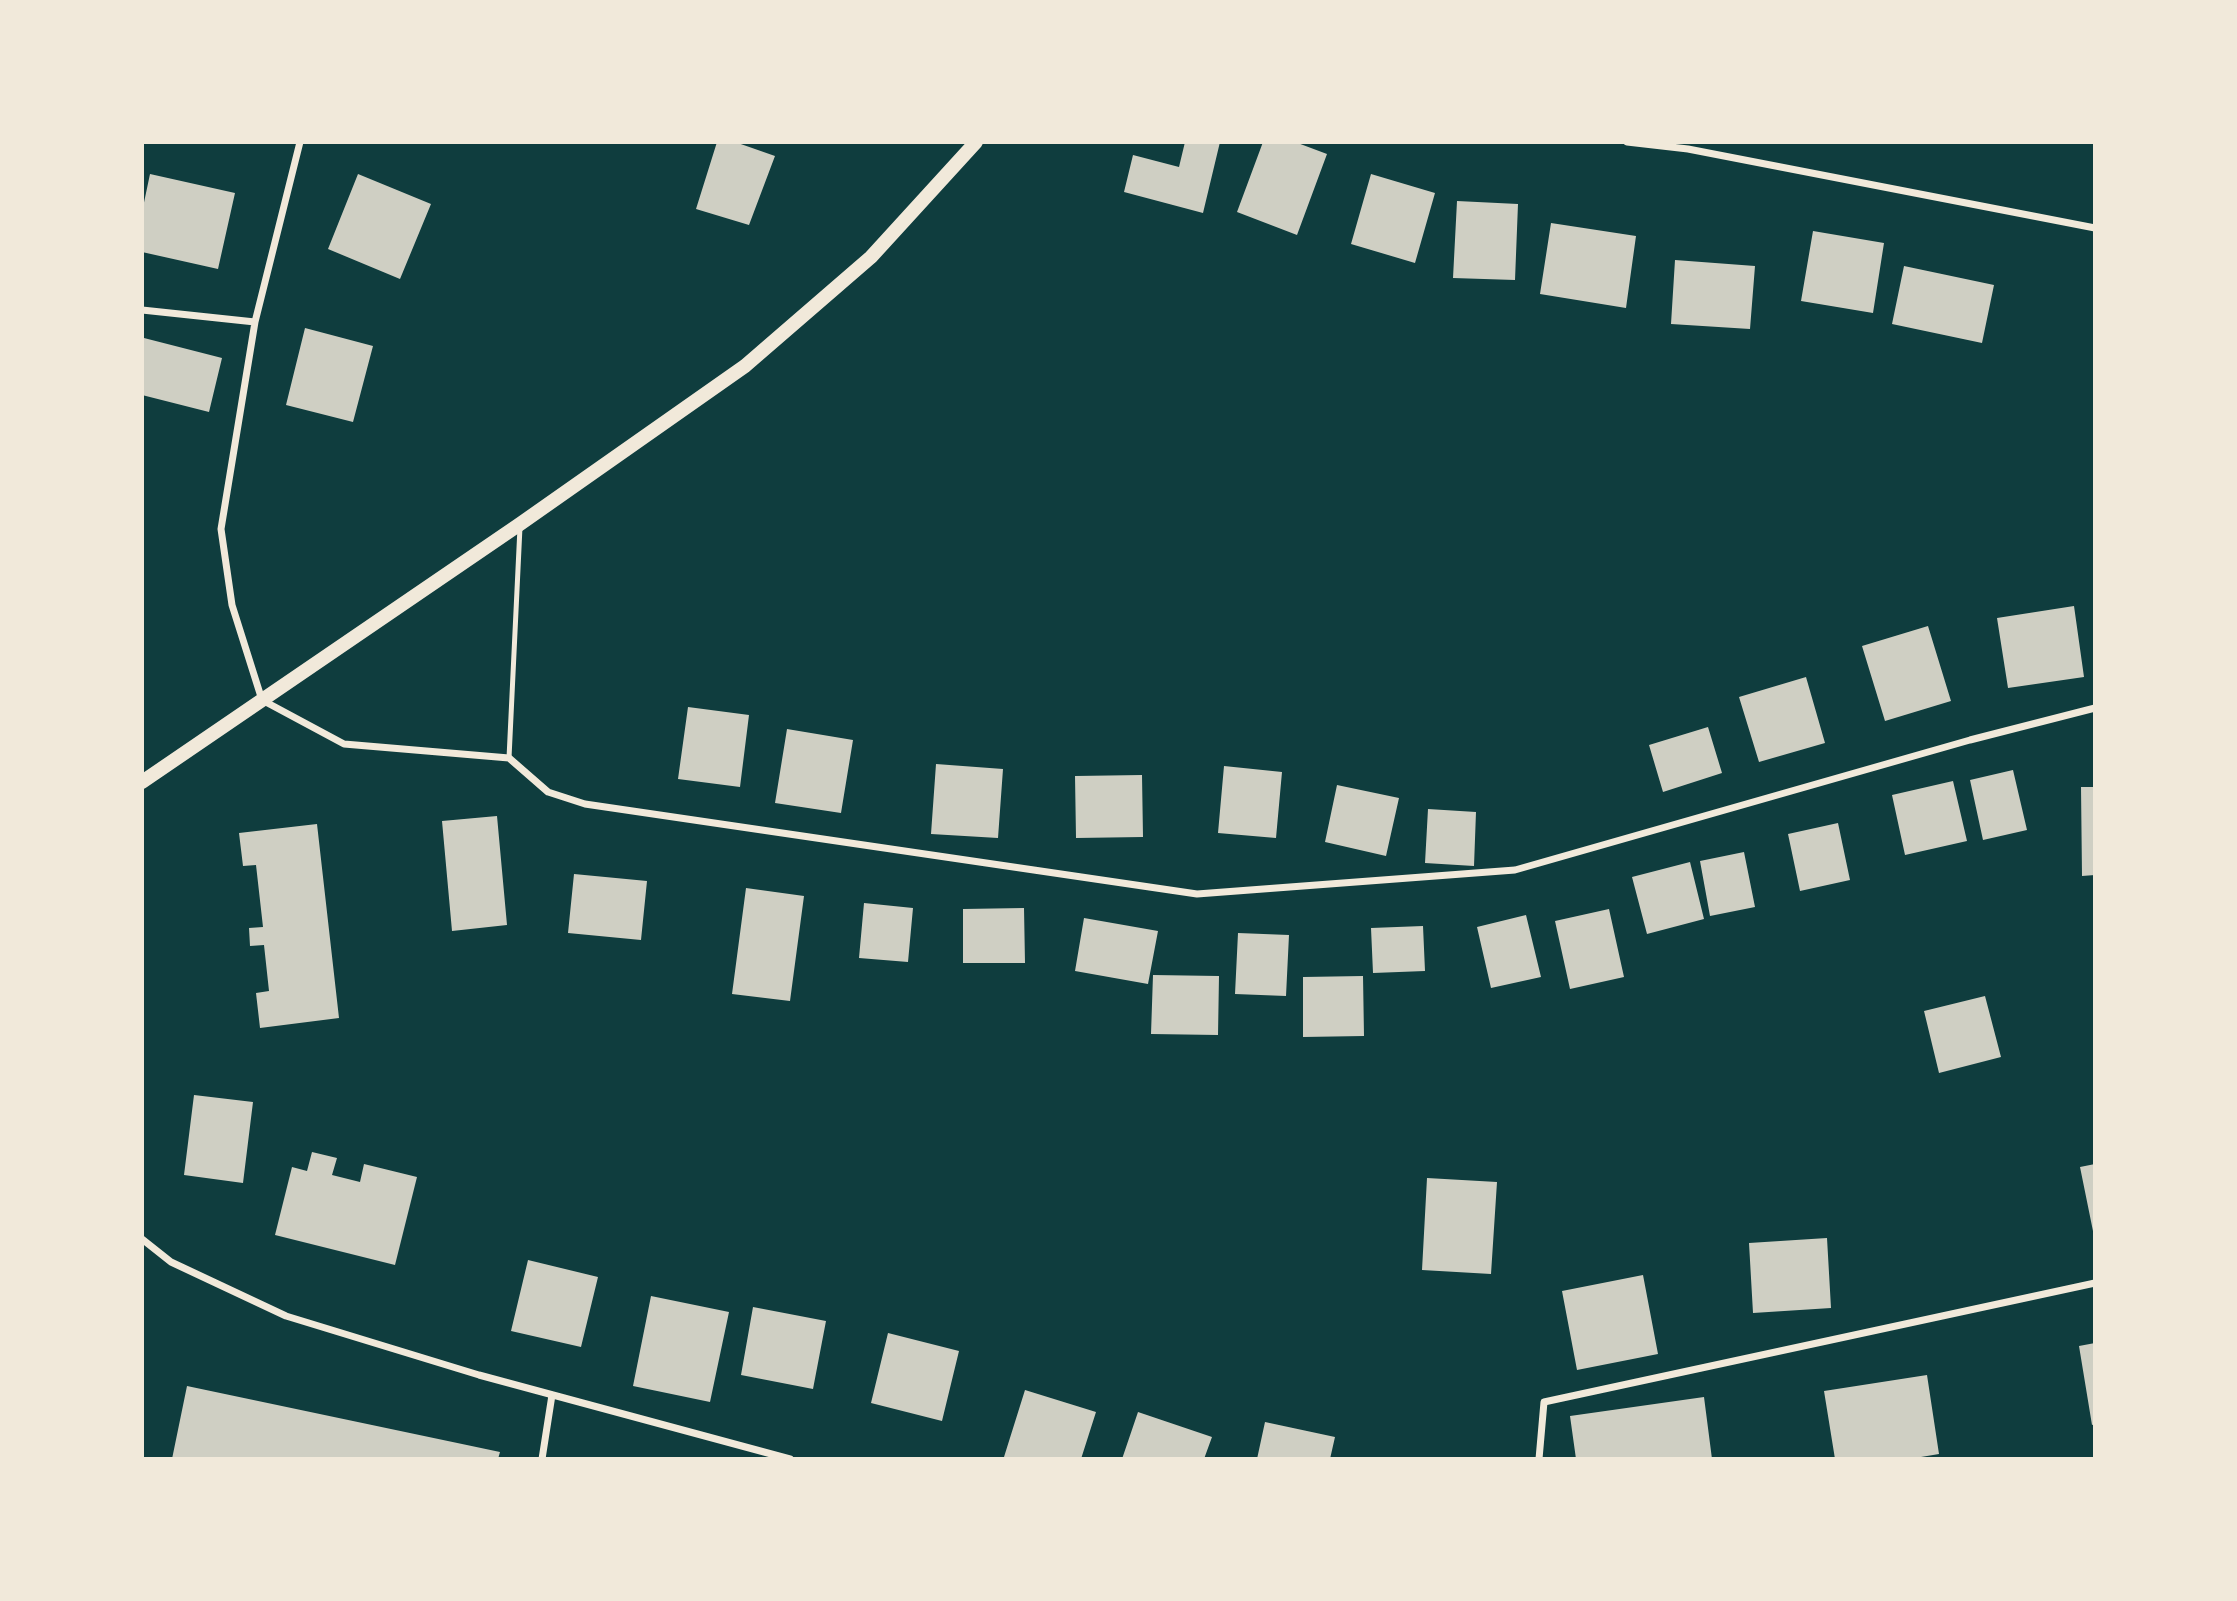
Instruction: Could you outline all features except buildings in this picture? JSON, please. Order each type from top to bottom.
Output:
[{"type":"main road","points":[[142,782],[520,524],[745,366],[871,257],[976,142]]},
{"type":"street","points":[[300,142],[255,322],[221,529],[232,606],[262,700],[344,744],[509,758],[548,792],[585,804],[1197,894],[1515,870],[1956,744],[2095,708]]},
{"type":"street","points":[[1627,142],[1688,149],[2095,228]]},
{"type":"street","points":[[142,310],[255,322]]},
{"type":"street","points":[[142,1240],[171,1262],[286,1316],[552,1395],[790,1459]]},
{"type":"street","points":[[1539,1459],[1544,1402],[2095,1283]]},
{"type":"street","points":[[542,1459],[552,1395]]},
{"type":"lane","points":[[509,758],[520,524]]}]
